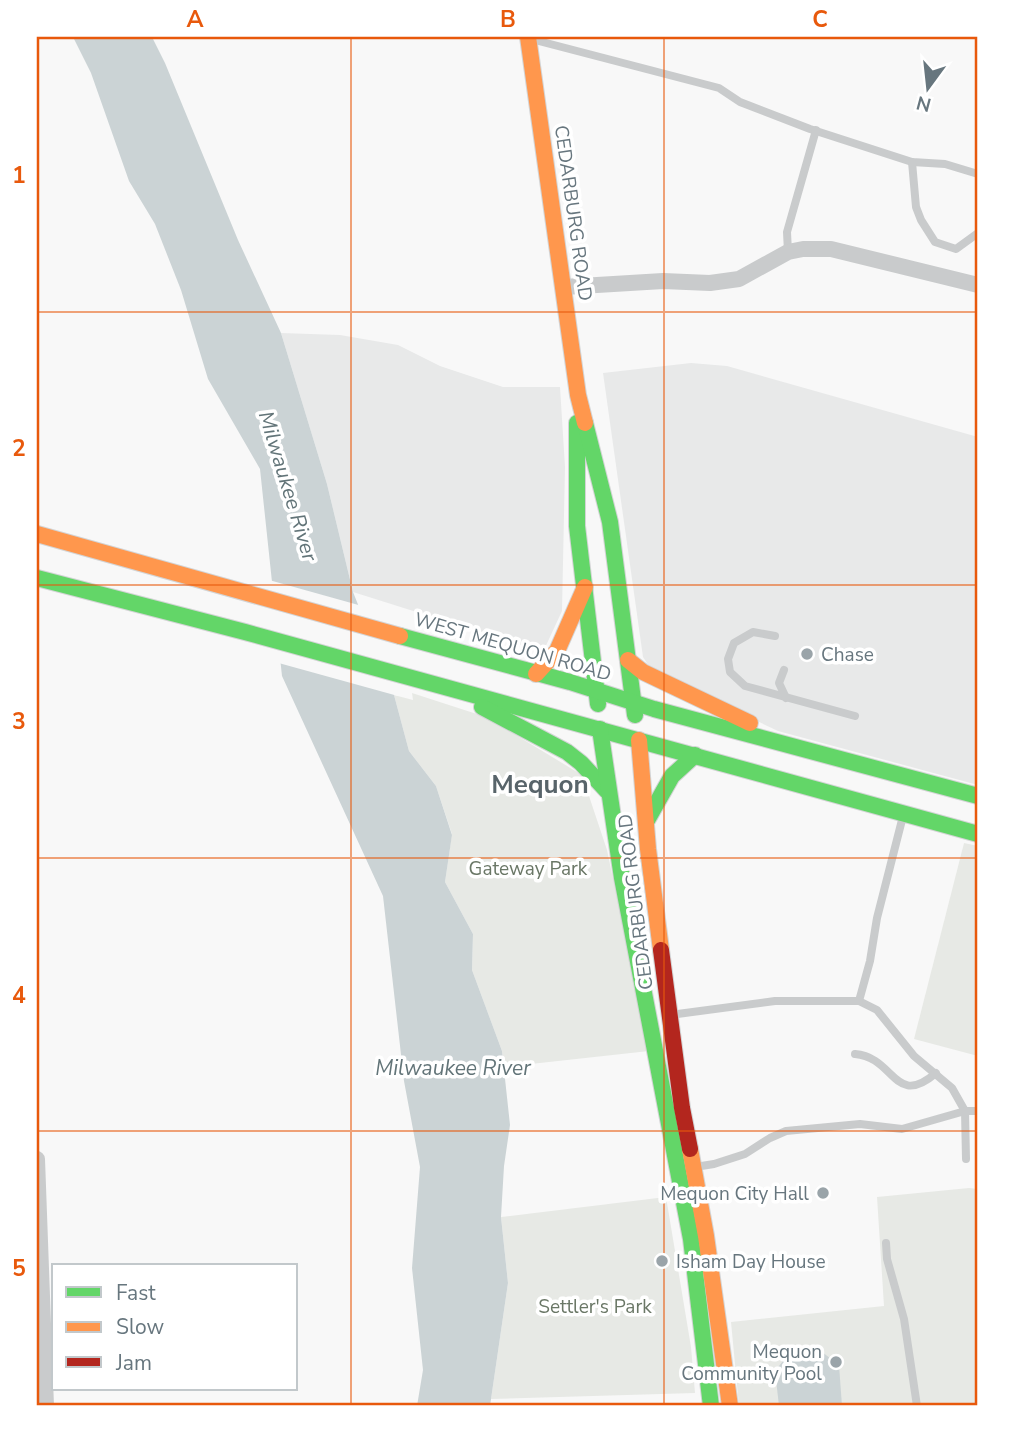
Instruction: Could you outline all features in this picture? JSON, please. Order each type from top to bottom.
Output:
[{"type":"main road","name":"CEDARBURG ROAD","points":[[528,38],[578,394],[610,522],[682,1108],[691,1239],[711,1406]]},
{"type":"main road","name":"CEDARBURG ROAD","points":[[578,394],[577,526],[597,691],[585,707],[600,729],[607,790],[649,1017],[685,1168],[706,1236],[730,1406]]},
{"type":"main road","name":"WEST MEQUON ROAD","points":[[37,534],[634,703],[978,796]]},
{"type":"main road","points":[[37,578],[600,729],[638,734],[666,732]]},
{"type":"main road","points":[[536,674],[553,659],[561,646],[569,620],[585,587]]},
{"type":"main road","points":[[628,660],[643,672],[748,722],[784,744],[774,751],[753,753]]},
{"type":"main road","points":[[415,679],[456,679],[492,683],[585,707],[621,707],[634,703]]},
{"type":"main road","points":[[455,690],[499,717],[567,752],[607,790]]},
{"type":"main road","points":[[638,734],[695,755],[978,834]]},
{"type":"main road","points":[[646,822],[672,776],[695,755]]},
{"type":"street","points":[[564,288],[663,281],[710,283],[739,279],[788,252],[803,249],[831,249],[978,285]]},
{"type":"street","points":[[37,1159],[46,1406]]},
{"type":"lane","points":[[528,38],[719,88],[740,102],[816,131],[912,162],[945,164],[978,174]]},
{"type":"lane","points":[[788,252],[787,232],[816,131]]},
{"type":"lane","points":[[912,162],[916,207],[935,242],[956,249],[978,233]]},
{"type":"lane","points":[[775,636],[753,632],[734,643],[728,659],[730,673],[746,686],[855,716]]},
{"type":"lane","points":[[784,670],[779,683],[786,698]]},
{"type":"lane","points":[[859,1001],[904,813]]},
{"type":"lane","points":[[649,1017],[775,1001],[859,1001],[877,1010],[914,1056],[953,1088],[965,1111],[966,1159]]},
{"type":"lane","points":[[855,1054],[871,1057],[904,1084],[913,1088],[922,1085],[936,1073]]},
{"type":"lane","points":[[685,1168],[714,1164],[745,1154],[786,1131],[860,1124],[902,1129],[965,1111],[978,1111]]},
{"type":"lane","points":[[886,1242],[887,1259],[904,1319],[917,1406]]},
{"type":"shaded area","points":[[281,333],[340,335],[398,345],[440,366],[503,387],[560,387],[565,467],[562,611],[543,652],[353,592],[327,484]]},
{"type":"shaded area","points":[[691,363],[727,366],[978,437],[978,785],[778,731],[652,671],[643,657],[603,373]]},
{"type":"green space","name":"Gateway Park","points":[[412,693],[486,717],[582,775],[607,850],[649,1051],[504,1067],[502,1051],[472,970],[473,934],[445,882],[452,834],[436,786],[409,751],[394,695],[413,700]]},
{"type":"green space","points":[[964,843],[978,846],[978,1056],[914,1039]]},
{"type":"green space","points":[[978,1189],[978,1406],[739,1406],[731,1322],[884,1306],[877,1197]]},
{"type":"green space","name":"Settler's Park","points":[[666,1197],[691,1347],[695,1393],[491,1399],[508,1283],[501,1217]]},
{"type":"water","name":"Milwaukee River","points":[[73,37],[152,37],[165,63],[238,240],[281,333],[327,484],[353,592],[394,695],[409,751],[436,786],[452,835],[445,882],[473,934],[472,970],[502,1051],[510,1125],[501,1217],[508,1283],[490,1406],[417,1406],[423,1370],[412,1268],[420,1167],[404,1081],[383,896],[282,676],[260,469],[208,379],[181,290],[155,224],[129,181],[91,73]]},
{"type":"water","points":[[822,1352],[839,1365],[842,1406],[779,1406],[775,1371],[787,1356]]},
{"type":"pier","points":[[269,580],[362,606],[398,696],[275,662]]},
{"type":"traffic: fast","points":[[577,423],[577,526],[598,704]]},
{"type":"traffic: fast","points":[[585,423],[610,522],[635,715]]},
{"type":"traffic: fast","points":[[37,578],[245,632],[978,834]]},
{"type":"traffic: fast","points":[[400,636],[570,682],[654,709],[978,796]]},
{"type":"traffic: fast","points":[[482,707],[567,752],[607,791]]},
{"type":"traffic: fast","points":[[600,729],[622,878],[691,1239],[711,1406]]},
{"type":"traffic: fast","points":[[646,822],[672,776],[695,755]]},
{"type":"traffic: slow","points":[[528,37],[578,395],[585,423]]},
{"type":"traffic: slow","points":[[37,534],[400,636]]},
{"type":"traffic: slow","points":[[536,674],[557,651],[585,587]]},
{"type":"traffic: slow","points":[[628,660],[643,672],[750,723]]},
{"type":"traffic: slow","points":[[639,740],[648,849],[661,950]]},
{"type":"traffic: slow","points":[[690,1149],[706,1236],[730,1406]]},
{"type":"traffic: jam","points":[[661,950],[690,1149]]},
{"type":"place","name":"Chase","points":[[807,654]]},
{"type":"place","name":"Mequon City Hall","points":[[823,1193]]},
{"type":"place","name":"Isham Day House","points":[[662,1261]]},
{"type":"place","name":"Mequon Community Pool","points":[[836,1362]]},
{"type":"district","name":"Mequon","points":[[540,784]]}]
